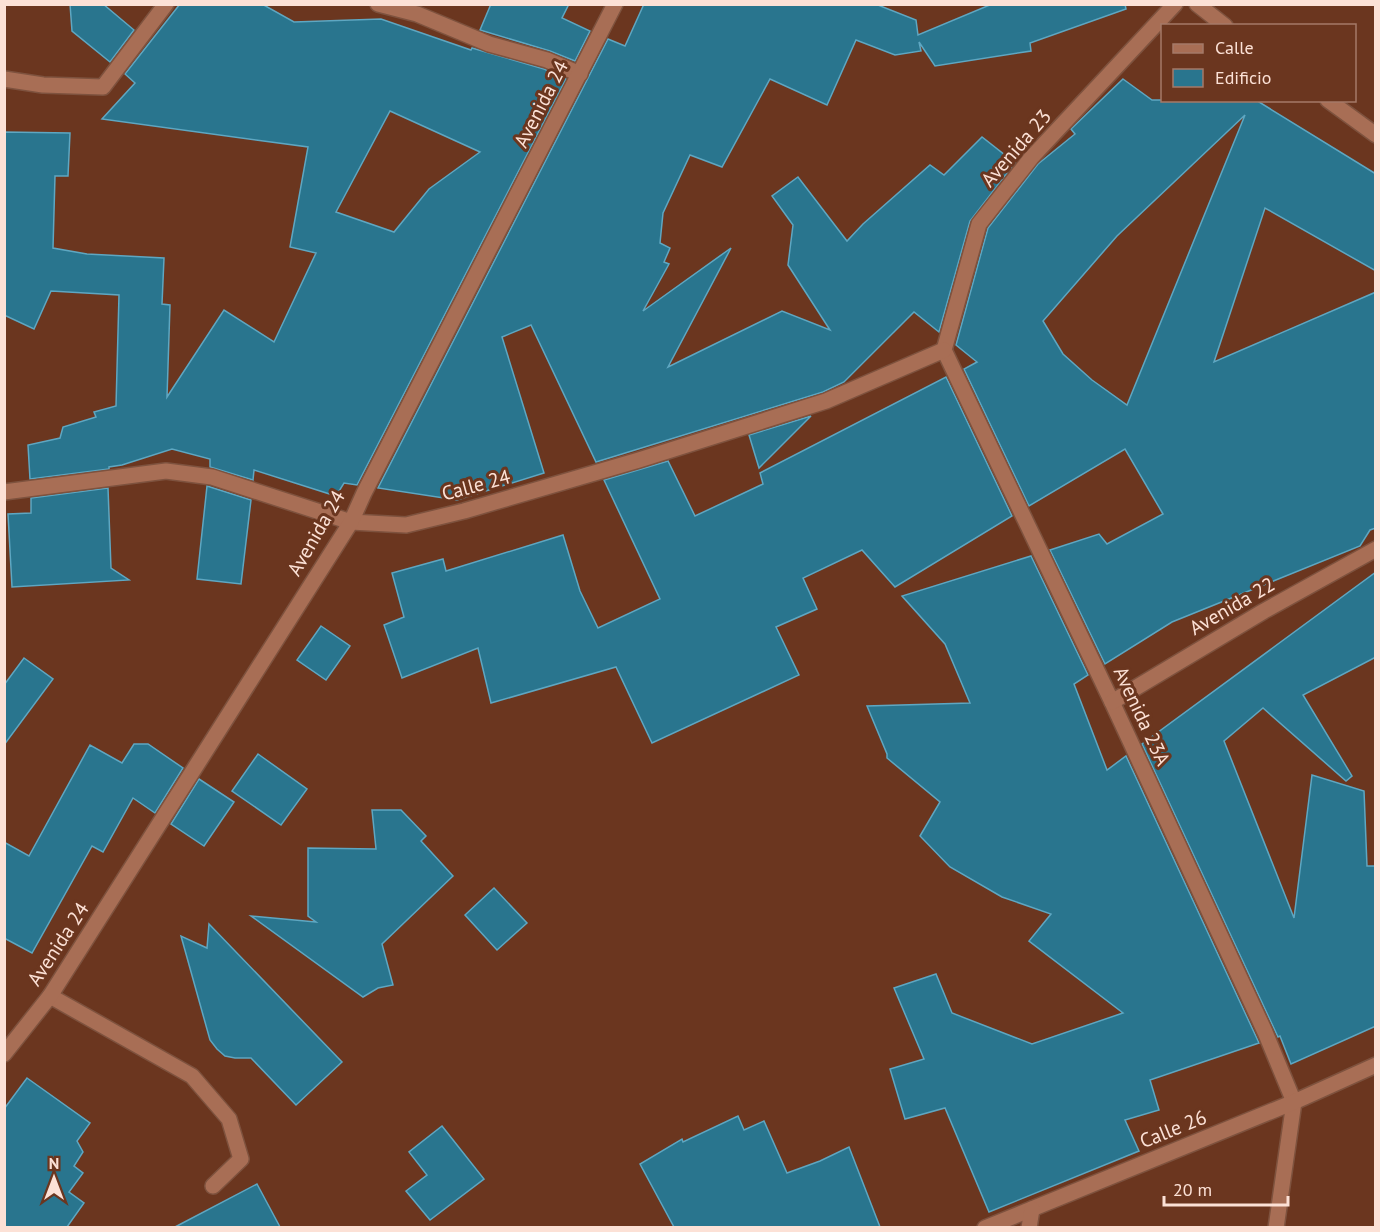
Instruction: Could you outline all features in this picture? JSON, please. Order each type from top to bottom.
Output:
[{"type":"street","points":[[4,79],[43,85],[103,87],[166,4]]},
{"type":"street","points":[[378,4],[417,14],[489,44],[547,60],[580,74]]},
{"type":"street","name":"Avenida 24","points":[[4,1054],[50,996],[351,522],[615,4]]},
{"type":"street","name":"Avenida 23","points":[[944,350],[979,224],[1031,158],[1175,4]]},
{"type":"street","points":[[1197,4],[1222,24]]},
{"type":"street","points":[[1331,102],[1376,135]]},
{"type":"street","name":"Calle 24","points":[[4,492],[166,471],[212,477],[351,522],[406,525],[464,511],[686,446],[826,401],[944,350]]},
{"type":"street","name":"Avenida 23A","points":[[944,350],[1214,921],[1294,1102]]},
{"type":"street","name":"Avenida 22","points":[[1112,702],[1264,611],[1376,549]]},
{"type":"street","points":[[50,996],[192,1076],[200,1085],[229,1119],[241,1159],[213,1186]]},
{"type":"street","name":"Calle 26","points":[[985,1227],[1294,1102],[1376,1065]]},
{"type":"street","points":[[1275,1227],[1294,1102]]},
{"type":"street","points":[[1029,1227],[1032,1209]]},
{"type":"building","points":[[70,4],[103,4],[134,30],[110,62],[72,31]]},
{"type":"building","points":[[180,4],[262,4],[294,22],[381,19],[471,50],[472,48],[544,69],[566,79],[357,485],[344,483],[336,496],[254,470],[253,480],[210,467],[210,459],[172,449],[109,467],[109,469],[30,479],[28,445],[60,438],[63,427],[96,417],[94,412],[116,406],[119,295],[51,291],[34,329],[4,315],[4,132],[70,133],[68,176],[55,176],[53,248],[87,254],[164,258],[162,304],[170,305],[167,397],[224,310],[274,342],[316,253],[290,247],[308,147],[102,119],[135,83],[125,74]],"holes":[[[390,111],[480,152],[429,189],[394,232],[336,212]]]},
{"type":"building","points":[[491,4],[569,4],[562,18],[590,31],[575,61],[480,30]]},
{"type":"building","points":[[644,4],[878,5],[916,20],[918,35],[992,4],[1125,4],[1126,9],[1030,43],[1031,51],[935,66],[919,42],[921,51],[895,55],[856,40],[827,105],[770,79],[722,167],[690,155],[663,213],[660,243],[670,248],[664,262],[669,264],[643,311],[731,248],[668,367],[782,311],[830,330],[788,265],[793,225],[772,196],[798,177],[847,241],[930,165],[944,175],[982,137],[1015,163],[970,221],[939,332],[914,312],[844,382],[823,392],[596,462],[531,325],[502,337],[544,473],[457,500],[378,488],[608,39],[625,46]]},
{"type":"building","points":[[1123,79],[1152,100],[1161,100],[1161,102],[1259,102],[1376,174],[1376,271],[1265,208],[1214,362],[1376,292],[1376,528],[1370,530],[1360,546],[1172,622],[1105,664],[1050,550],[1099,534],[1107,544],[1163,514],[1125,449],[1029,506],[964,369],[977,362],[956,345],[988,228],[1038,164],[1075,134],[1071,129]],"holes":[[[1245,115],[1127,405],[1092,380],[1063,354],[1043,321],[1117,236]]]},
{"type":"building","points":[[946,377],[1012,516],[895,587],[862,550],[803,578],[817,609],[776,627],[799,675],[652,743],[616,667],[491,703],[478,648],[402,678],[384,625],[404,617],[392,573],[443,559],[446,571],[563,535],[580,591],[598,628],[660,599],[604,480],[668,461],[695,516],[763,484],[760,473]]},
{"type":"building","points":[[811,416],[759,468],[749,435]]},
{"type":"building","points":[[207,486],[251,500],[241,584],[197,579]]},
{"type":"building","points":[[108,488],[111,568],[129,580],[12,587],[8,514],[31,513],[31,498]]},
{"type":"building","points":[[1031,556],[1088,675],[1074,684],[1107,770],[1126,756],[1259,1043],[1150,1080],[1159,1110],[1125,1120],[1139,1151],[989,1212],[945,1108],[905,1119],[890,1069],[924,1059],[894,988],[936,974],[952,1013],[1032,1044],[1123,1013],[1029,941],[1051,914],[1002,897],[950,867],[920,836],[940,802],[887,758],[867,706],[970,703],[945,644],[902,596]]},
{"type":"building","points":[[1376,572],[1376,657],[1303,695],[1352,776],[1346,781],[1263,708],[1224,741],[1294,918],[1312,775],[1364,791],[1367,866],[1376,866],[1376,1026],[1291,1064],[1280,1036],[1278,1037],[1142,744]]},
{"type":"building","points":[[321,626],[350,646],[326,680],[297,660]]},
{"type":"building","points":[[24,658],[53,679],[4,745],[4,685]]},
{"type":"building","points":[[134,744],[148,744],[183,768],[155,813],[133,798],[103,852],[92,846],[32,953],[4,938],[4,842],[29,856],[90,745],[122,763]]},
{"type":"building","points":[[258,754],[307,789],[281,825],[232,791]]},
{"type":"building","points":[[199,779],[234,802],[204,846],[171,824]]},
{"type":"building","points":[[372,810],[401,810],[426,836],[421,841],[453,876],[382,944],[393,985],[378,988],[363,997],[251,916],[316,922],[308,916],[308,848],[376,849]]},
{"type":"building","points":[[494,888],[527,923],[497,950],[465,915]]},
{"type":"building","points":[[209,924],[342,1062],[296,1105],[251,1058],[225,1056],[210,1040],[181,936],[207,948]]},
{"type":"building","points":[[27,1078],[90,1123],[77,1141],[83,1152],[74,1166],[83,1173],[69,1192],[84,1203],[67,1227],[4,1227],[4,1109]]},
{"type":"building","points":[[738,1116],[744,1130],[764,1121],[787,1173],[849,1147],[880,1227],[674,1227],[640,1164],[682,1139],[683,1142]]},
{"type":"building","points":[[442,1126],[484,1179],[430,1220],[406,1191],[427,1175],[409,1152]]},
{"type":"building","points":[[257,1184],[280,1227],[175,1227]]}]
